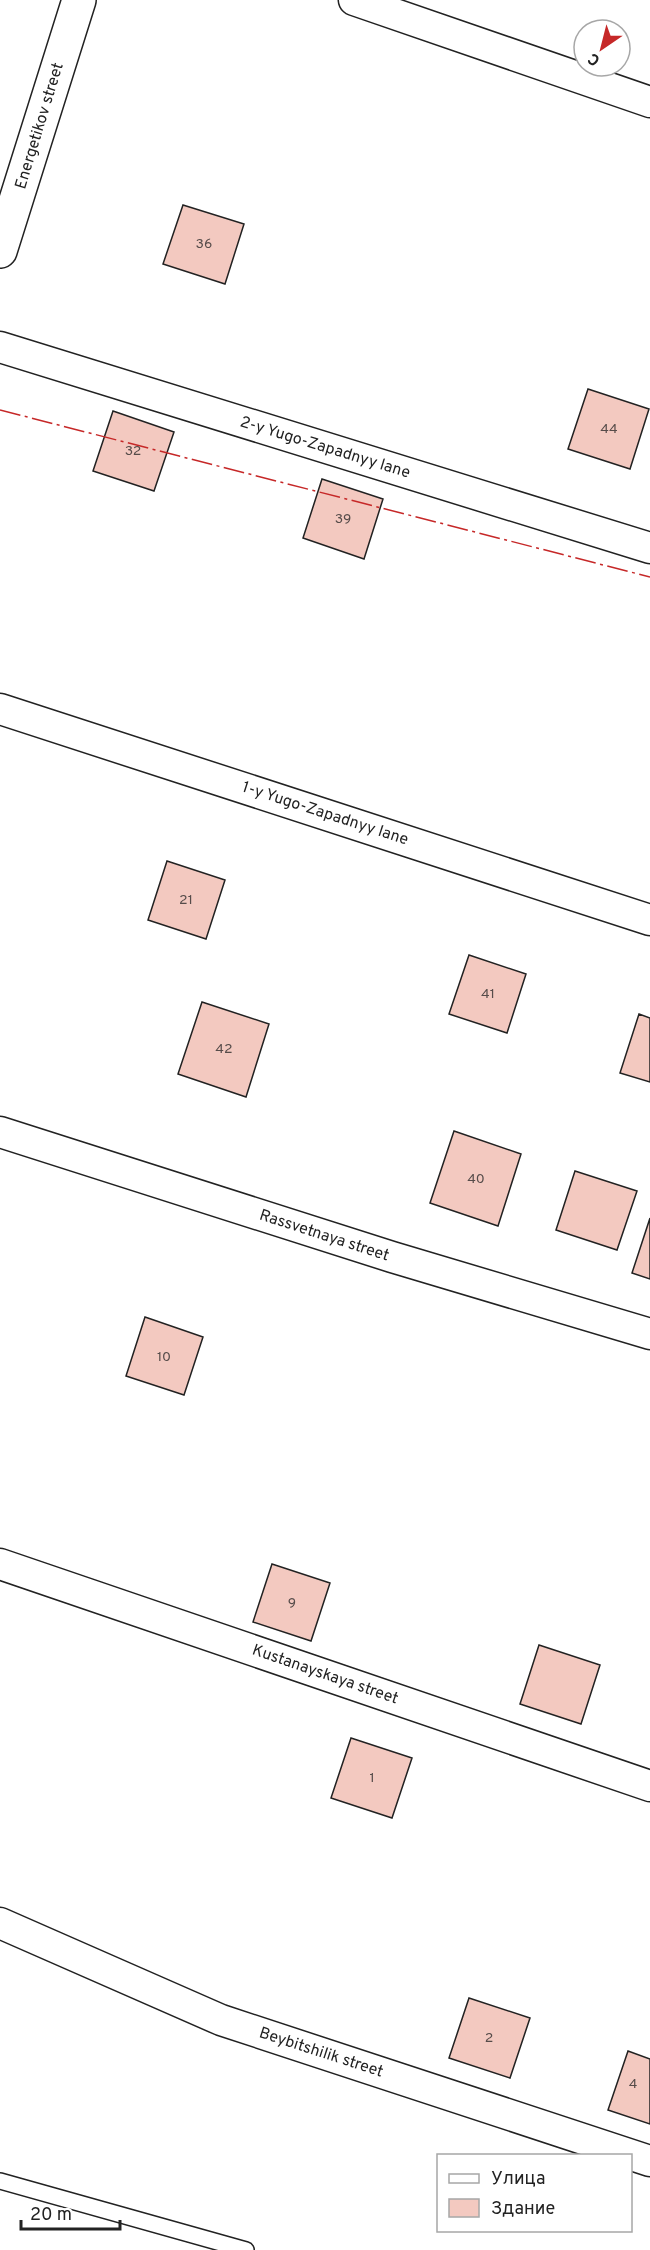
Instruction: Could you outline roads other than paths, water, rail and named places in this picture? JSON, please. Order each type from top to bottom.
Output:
[{"type":"main road","name":"Energetikov street","points":[[0,251],[79,0]]},
{"type":"street","points":[[354,0],[650,102]]},
{"type":"street","name":"2-y Yugo-Zapadnyy lane","points":[[0,347],[650,548]]},
{"type":"street","name":"1-y Yugo-Zapadnyy lane","points":[[0,709],[650,920]]},
{"type":"street","name":"Rassvetnaya street","points":[[0,1132],[392,1257],[650,1334]]},
{"type":"street","name":"Kustanayskaya street","points":[[0,1564],[650,1786]]},
{"type":"street","name":"Beybitshilik street","points":[[0,1923],[221,2020],[629,2154]]},
{"type":"street","name":"Beybitshilik street","points":[[632,2155],[650,2161]]},
{"type":"lane","points":[[0,2181],[246,2250]]}]
